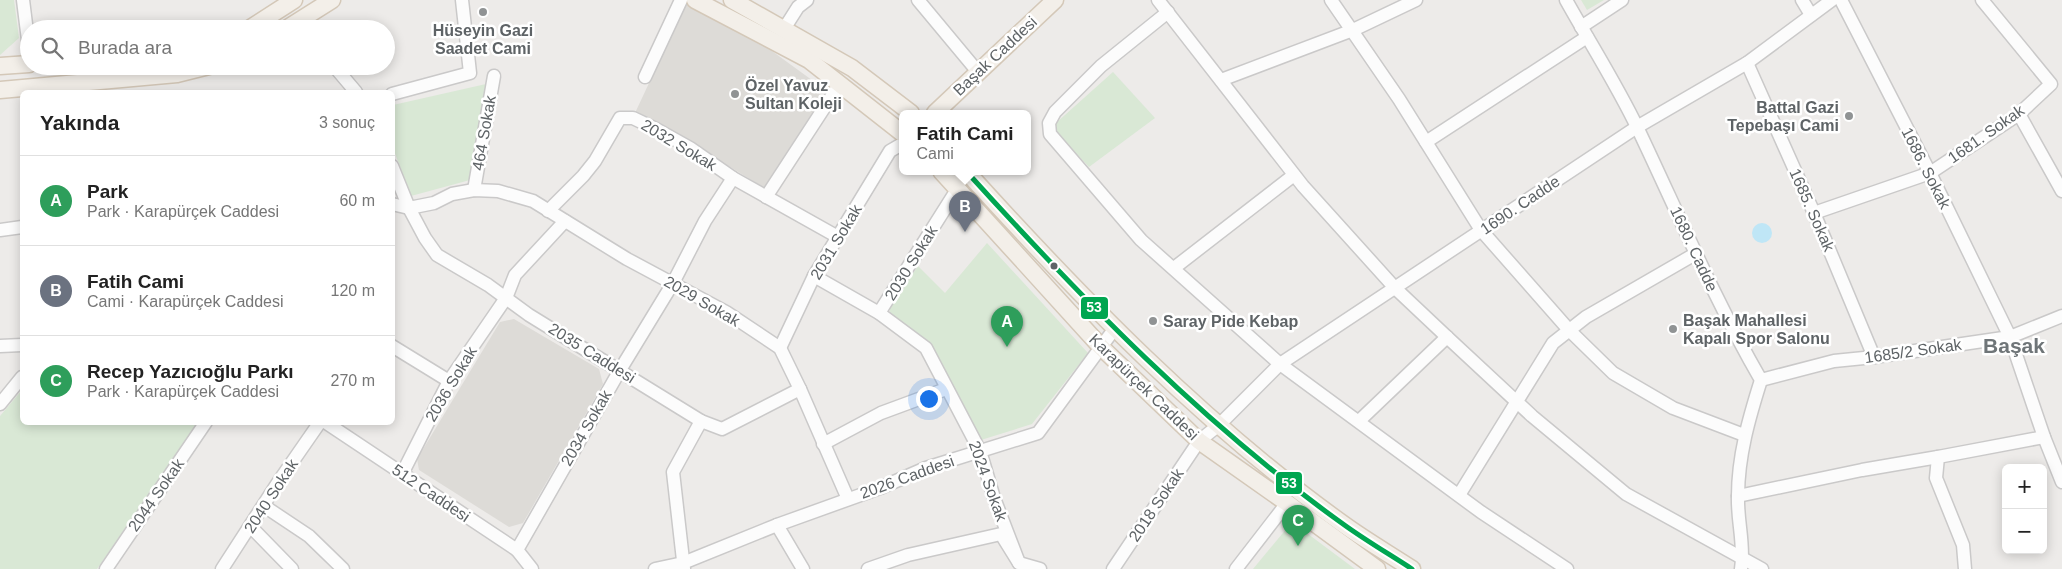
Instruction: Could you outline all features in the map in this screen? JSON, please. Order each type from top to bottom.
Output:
[{"type":"main road","points":[[305,20],[332,0]]},
{"type":"main road","points":[[695,0],[809,60],[899,131]]},
{"type":"main road","points":[[732,0],[852,68],[907,110]]},
{"type":"main road","name":"Başak Caddesi","points":[[938,110],[1055,0]]},
{"type":"main road","points":[[261,20],[286,2]]},
{"type":"main road","points":[[0,66],[20,65]]},
{"type":"main road","points":[[0,90],[78,88],[170,75]]},
{"type":"main road","name":"Karapürçek Caddesi","points":[[945,175],[1101,347],[1199,441],[1287,502],[1377,569]]},
{"type":"main road","name":"Karapürçek Caddesi","points":[[970,175],[1040,253],[1115,328],[1219,425],[1343,525],[1412,569]]},
{"type":"street","points":[[23,0],[26,20]]},
{"type":"street","points":[[395,93],[470,74],[462,0]]},
{"type":"street","points":[[645,77],[680,0]]},
{"type":"street","points":[[784,29],[798,7],[807,0]]},
{"type":"street","points":[[918,0],[978,72]]},
{"type":"street","points":[[1158,0],[1294,175],[1395,288],[1447,337],[1516,402],[1626,494],[1742,564],[1762,569]]},
{"type":"street","points":[[1331,0],[1353,30],[1481,230],[1569,330],[1613,373],[1673,408],[1744,435]]},
{"type":"street","points":[[1221,80],[1353,30],[1416,0]]},
{"type":"street","name":"1680. Cadde","points":[[1566,0],[1638,127],[1695,254],[1743,349],[1761,380]]},
{"type":"street","points":[[1426,142],[1584,32],[1622,0]]},
{"type":"street","points":[[1802,0],[1811,15]]},
{"type":"street","name":"1690. Cadde","points":[[1219,425],[1280,364],[1638,127],[1747,63],[1832,0]]},
{"type":"street","name":"1686. Sokak","points":[[1841,0],[1930,173],[2010,337],[2044,437],[2058,460],[2062,482]]},
{"type":"street","name":"1681. Sokak","points":[[1814,214],[1930,173],[2020,114],[2051,84],[1982,0]]},
{"type":"street","points":[[1168,12],[1101,66],[1055,112],[1049,123],[1050,134],[1141,240],[1280,364],[1459,495],[1567,569]]},
{"type":"street","name":"1685. Sokak","points":[[1747,63],[1814,214],[1874,357]]},
{"type":"street","points":[[342,75],[354,90]]},
{"type":"street","name":"464 Sokak","points":[[474,190],[494,76]]},
{"type":"street","points":[[766,196],[840,84]]},
{"type":"street","points":[[2020,114],[2062,191]]},
{"type":"street","name":"2032 Sokak","points":[[548,211],[589,168],[620,118],[633,118],[690,148],[733,178],[838,237]]},
{"type":"street","name":"2031 Sokak","points":[[780,348],[814,276],[890,151],[899,146]]},
{"type":"street","name":"2035 Caddesi","points":[[395,173],[409,208],[425,238],[437,255],[472,275],[529,315],[701,421],[722,429],[800,389]]},
{"type":"street","points":[[1174,268],[1294,175]]},
{"type":"street","name":"2034 Sokak","points":[[517,550],[620,370],[673,283],[705,221],[733,178]]},
{"type":"street","name":"2030 Sokak","points":[[879,312],[958,188]]},
{"type":"street","name":"2029 Sokak","points":[[409,208],[434,203],[452,194],[474,190],[498,191],[533,201],[628,259],[726,312],[780,348]]},
{"type":"street","points":[[395,205],[409,208]]},
{"type":"street","points":[[506,298],[516,274],[565,221]]},
{"type":"street","points":[[0,230],[20,228]]},
{"type":"street","points":[[1459,495],[1553,343],[1586,317],[1695,254]]},
{"type":"street","name":"2024 Sokak","points":[[814,276],[879,312],[926,348],[980,451],[1014,566]]},
{"type":"street","name":"2036 Sokak","points":[[402,474],[449,381],[506,298]]},
{"type":"street","name":"1685/2 Sokak","points":[[1761,380],[1834,361],[2010,337],[2062,316]]},
{"type":"street","name":"2026 Caddesi","points":[[655,569],[683,566],[776,525],[880,488],[926,468],[1038,433],[1115,328]]},
{"type":"street","points":[[1359,421],[1447,337]]},
{"type":"street","points":[[0,346],[20,345]]},
{"type":"street","points":[[395,348],[449,381]]},
{"type":"street","points":[[780,348],[848,499]]},
{"type":"street","points":[[0,404],[20,379]]},
{"type":"street","points":[[1742,564],[1738,496],[1744,435],[1761,380]]},
{"type":"street","points":[[824,444],[881,413],[946,389]]},
{"type":"street","points":[[683,566],[673,472],[701,421]]},
{"type":"street","name":"2044 Sokak","points":[[106,569],[204,425]]},
{"type":"street","name":"2040 Sokak","points":[[222,569],[318,425]]},
{"type":"street","name":"512 Caddesi","points":[[328,425],[517,550],[532,569]]},
{"type":"street","name":"2018 Sokak","points":[[1113,569],[1199,441],[1219,425]]},
{"type":"street","points":[[1738,496],[1862,470],[1938,458],[2044,437]]},
{"type":"street","points":[[1938,458],[1936,478],[1963,545],[1965,569]]},
{"type":"street","points":[[1236,569],[1287,502]]},
{"type":"street","points":[[264,506],[309,536],[343,569]]},
{"type":"street","points":[[776,525],[803,569]]},
{"type":"street","points":[[251,527],[292,569]]},
{"type":"street","points":[[868,569],[903,563],[1001,534],[1014,566],[1040,569]]},
{"type":"shaded area","name":"Özel Yavuz Sultan Koleji","points":[[687,2],[757,40],[827,91],[766,189],[696,146],[635,113]]},
{"type":"shaded area","points":[[514,319],[599,369],[603,384],[523,523],[509,527],[419,470],[417,459],[500,322]]},
{"type":"green space","points":[[0,0],[14,0],[19,38],[0,55]]},
{"type":"green space","points":[[1581,0],[1604,0],[1587,10]]},
{"type":"green space","points":[[1113,72],[1155,118],[1089,167],[1055,131],[1056,123]]},
{"type":"green space","points":[[486,84],[470,180],[411,196],[395,153],[395,105]]},
{"type":"green space","points":[[987,243],[1088,353],[1032,424],[981,440],[928,341],[890,314],[890,307],[918,266],[945,293]]},
{"type":"green space","points":[[20,392],[20,425],[197,425],[97,569],[0,569],[0,416]]},
{"type":"green space","points":[[1292,522],[1355,569],[1253,569]]},
{"type":"water","points":[[1762,223],[1769,226],[1772,233],[1769,240],[1762,243],[1755,240],[1752,233],[1755,226]]},
{"type":"transit line","name":"53","points":[[970,175],[1054,266],[1145,358],[1241,445],[1351,530],[1412,569]]},
{"type":"place","name":"Hüseyin Gazi Saadet Cami","points":[[483,12]]},
{"type":"place","name":"Özel Yavuz Sultan Koleji","points":[[735,94]]},
{"type":"place","name":"Battal Gazi Tepebaşı Cami","points":[[1849,116]]},
{"type":"place","name":"Fatih Cami","points":[[965,232]]},
{"type":"place","name":"Saray Pide Kebap","points":[[1153,321]]},
{"type":"place","name":"Başak Mahallesi Kapalı Spor Salonu","points":[[1673,329]]},
{"type":"place","name":"Park","points":[[1007,347]]},
{"type":"place","name":"Recep Yazıcıoğlu Parkı","points":[[1298,546]]},
{"type":"district","name":"Başak","points":[[2014,345]]}]
